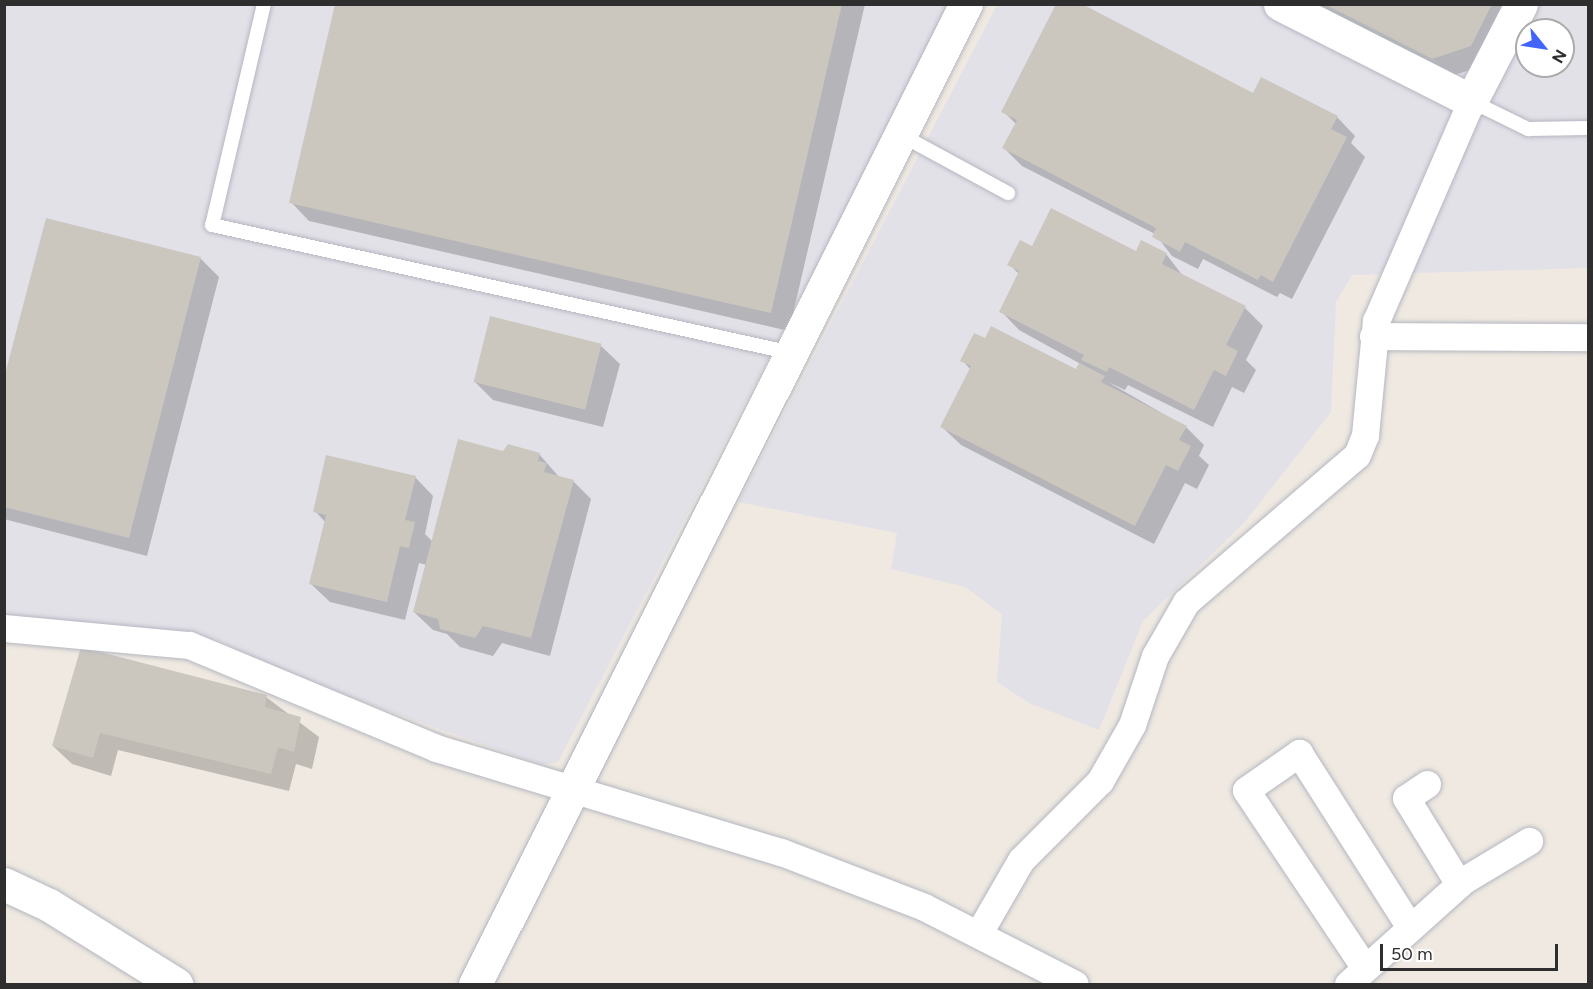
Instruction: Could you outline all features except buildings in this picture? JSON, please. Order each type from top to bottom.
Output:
[{"type":"street","points":[[475,984],[966,4]]},
{"type":"street","points":[[1280,4],[1471,101]]},
{"type":"street","points":[[980,931],[1021,860],[1100,781],[1132,725],[1155,656],[1186,602],[1356,455],[1365,435],[1373,336],[1412,226],[1471,101],[1521,4]]},
{"type":"street","points":[[1373,336],[1588,337]]},
{"type":"street","points":[[4,628],[189,645],[436,748],[573,792],[781,852],[980,931],[1076,984]]},
{"type":"street","points":[[1410,927],[1299,753],[1246,790],[1356,976],[1459,884],[1529,841]]},
{"type":"street","points":[[1427,784],[1406,798],[1459,884]]},
{"type":"street","points":[[4,884],[50,905],[176,984]]},
{"type":"lane","points":[[264,4],[212,225],[792,353]]},
{"type":"lane","points":[[1471,101],[1528,129],[1588,128]]},
{"type":"lane","points":[[901,135],[1008,193]]},
{"type":"shaded area","points":[[5,5],[953,5],[558,762],[542,765],[287,675],[216,639],[5,617]]},
{"type":"shaded area","points":[[997,5],[1588,5],[1588,268],[1352,275],[1336,302],[1331,412],[1244,523],[1143,621],[1099,730],[1029,703],[997,682],[1002,614],[965,587],[891,569],[897,533],[738,502]]}]
